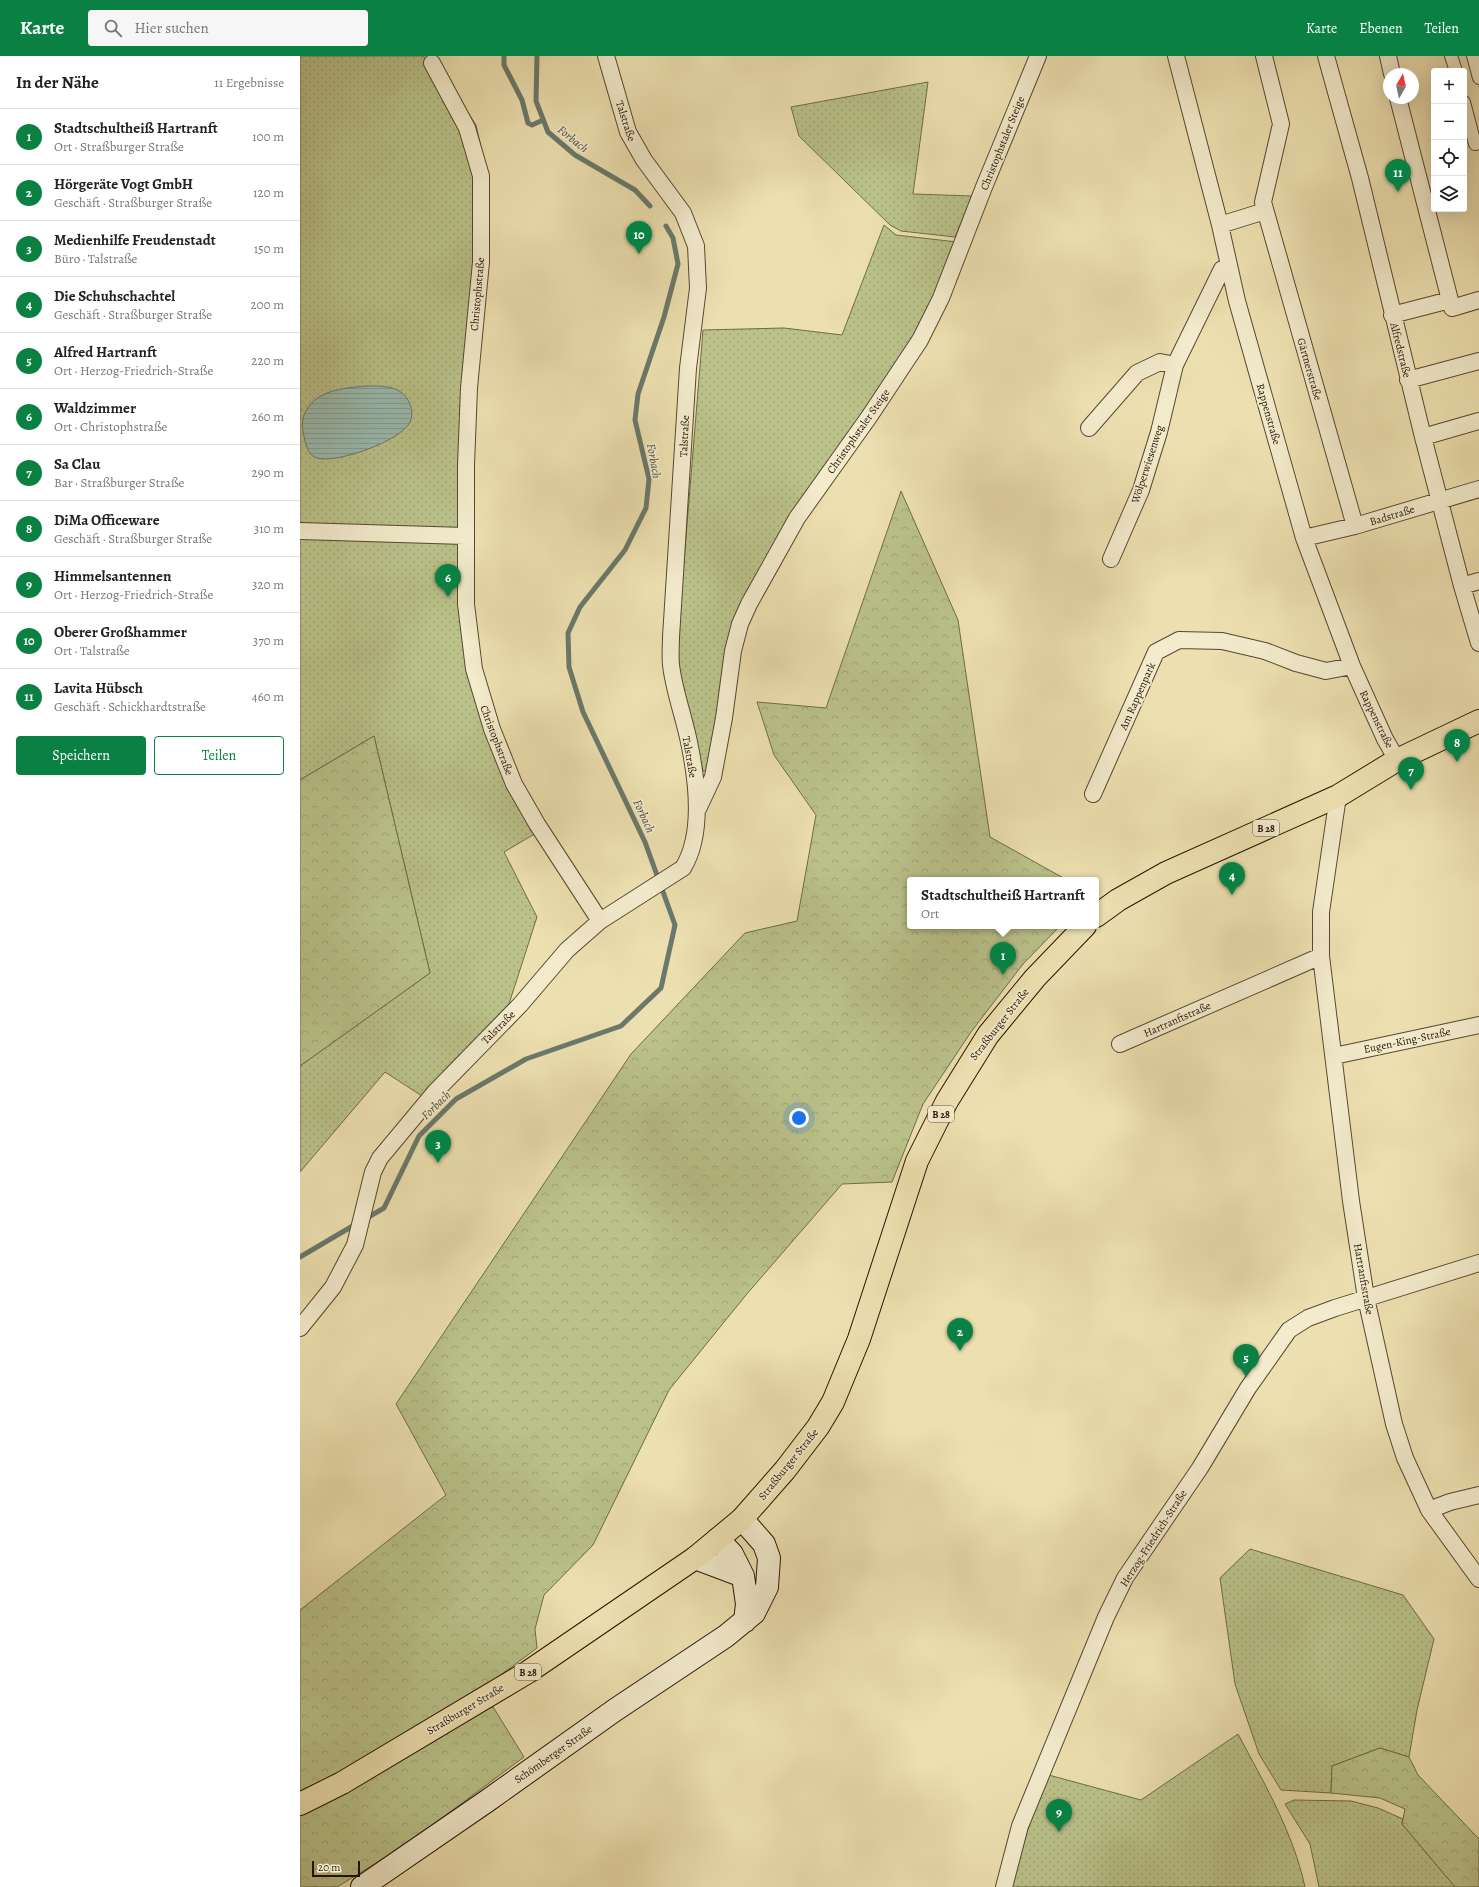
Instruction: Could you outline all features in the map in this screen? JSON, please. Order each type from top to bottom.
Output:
[{"type":"main road","name":"B 28","points":[[1099,914],[1118,900],[1166,873],[1338,796],[1397,760],[1479,721]]},
{"type":"main road","name":"Straßburger Straße","points":[[300,1804],[342,1783],[528,1672],[695,1558],[742,1518],[798,1454],[818,1427],[833,1402],[859,1339],[917,1160],[947,1101],[988,1035],[1035,978],[1082,929]]},
{"type":"main road","name":"Schömberger Straße","points":[[362,1887],[615,1710],[726,1636],[754,1613],[767,1587],[769,1558],[764,1544],[742,1518]]},
{"type":"main road","points":[[718,1539],[732,1554],[742,1576],[747,1604],[745,1621]]},
{"type":"main road","points":[[695,1558],[742,1576]]},
{"type":"street","name":"Talstraße","points":[[300,1328],[333,1287],[355,1245],[373,1172],[380,1158],[434,1092],[520,1005],[567,950],[600,921],[684,868],[694,844],[698,809],[689,742],[671,665],[671,637],[688,368],[698,288],[696,246],[684,212],[644,160],[628,132],[606,56]]},
{"type":"street","name":"Christophstaler Steige","points":[[698,809],[713,777],[724,718],[733,651],[740,624],[749,604],[797,518],[869,417],[920,340],[941,298],[984,187],[1038,56]]},
{"type":"street","name":"Rappenstraße","points":[[1177,56],[1220,225],[1239,309],[1304,538],[1352,666],[1385,739],[1397,760]]},
{"type":"street","name":"Gärtnerstraße","points":[[1264,56],[1281,124],[1263,202],[1355,526]]},
{"type":"street","name":"Alfredstraße","points":[[1326,56],[1360,178],[1408,380],[1462,586],[1479,643]]},
{"type":"street","points":[[1388,56],[1391,68]]},
{"type":"street","points":[[1451,56],[1455,68]]},
{"type":"street","points":[[1473,56],[1479,78]]},
{"type":"street","name":"Christophstraße","points":[[432,63],[467,128],[481,176],[481,262],[469,388],[465,536],[466,604],[469,642],[480,693],[492,729],[518,791],[537,824],[600,921]]},
{"type":"street","points":[[1400,104],[1451,304]]},
{"type":"street","points":[[1465,104],[1477,143]]},
{"type":"street","points":[[1220,225],[1266,212]]},
{"type":"street","name":"Wölperwiesenweg","points":[[1111,559],[1141,490],[1159,432],[1175,366],[1222,269],[1229,266]]},
{"type":"street","points":[[1392,314],[1479,300]]},
{"type":"street","points":[[1408,380],[1479,361]]},
{"type":"street","points":[[1089,428],[1137,373],[1160,362],[1175,366]]},
{"type":"street","points":[[1423,437],[1479,421]]},
{"type":"street","name":"Badstraße","points":[[1304,538],[1355,526],[1479,489]]},
{"type":"street","points":[[300,531],[465,536]]},
{"type":"street","points":[[1462,586],[1479,581]]},
{"type":"street","name":"Am Rappenpark","points":[[1093,794],[1156,652],[1178,640],[1222,641],[1265,651],[1296,663],[1326,671],[1352,666]]},
{"type":"street","name":"Hartranftstraße","points":[[1338,796],[1321,912],[1321,956],[1351,1201],[1366,1298],[1394,1424],[1405,1458],[1429,1510],[1479,1579]]},
{"type":"street","name":"Hartranftstraße","points":[[1120,1044],[1321,956]]},
{"type":"street","name":"Eugen-King-Straße","points":[[1334,1056],[1479,1025]]},
{"type":"street","name":"Herzog-Friedrich-Straße","points":[[1004,1887],[1020,1826],[1106,1617],[1125,1578],[1200,1468],[1248,1388],[1289,1330],[1308,1318],[1366,1298],[1479,1263]]},
{"type":"street","points":[[1429,1510],[1450,1502],[1479,1495]]},
{"type":"green space","points":[[300,56],[423,56],[437,66],[476,125],[489,182],[467,510],[471,627],[487,712],[543,829],[504,852],[537,917],[508,1007],[422,1096],[385,1072],[300,1172],[300,1066],[430,973],[374,736],[300,780]]},
{"type":"green space","points":[[928,82],[913,194],[972,196],[955,237],[901,231],[890,225],[799,136],[791,107]]},
{"type":"green space","points":[[884,225],[896,235],[957,242],[912,347],[744,600],[710,771],[703,771],[679,668],[678,634],[703,330],[784,328],[842,335]]},
{"type":"green space","points":[[901,491],[958,620],[990,837],[1062,877],[907,877],[907,929],[1057,929],[1023,964],[971,1032],[923,1104],[892,1182],[842,1184],[746,1295],[669,1390],[593,1545],[544,1595],[535,1629],[537,1648],[482,1689],[524,1757],[407,1844],[337,1887],[300,1887],[300,1610],[446,1495],[396,1404],[631,1054],[745,933],[797,921],[816,815],[774,755],[757,702],[826,708]]},
{"type":"green space","points":[[374,736],[430,973],[300,1066],[300,780]]},
{"type":"green space","points":[[1250,1549],[1403,1595],[1434,1639],[1417,1710],[1409,1757],[1380,1748],[1332,1766],[1331,1793],[1281,1790],[1259,1754],[1235,1684],[1220,1578]]},
{"type":"green space","points":[[1238,1734],[1277,1808],[1293,1847],[1305,1887],[1010,1887],[1045,1774],[1141,1800]]},
{"type":"green space","points":[[1380,1748],[1409,1757],[1418,1775],[1479,1839],[1479,1887],[1455,1887],[1402,1824],[1405,1809],[1380,1798],[1331,1793],[1332,1766]]},
{"type":"green space","points":[[1294,1800],[1351,1801],[1378,1808],[1403,1819],[1402,1824],[1455,1887],[1319,1887],[1310,1844],[1285,1804]]},
{"type":"water","points":[[379,386],[396,389],[406,396],[411,407],[412,415],[410,422],[404,429],[394,436],[367,449],[338,458],[326,459],[314,457],[307,446],[303,428],[304,415],[309,407],[322,395],[330,392],[339,389]]},
{"type":"waterway","points":[[504,56],[504,65],[522,100],[528,123],[532,125],[543,120]]},
{"type":"waterway","name":"Forbach","points":[[537,56],[536,101],[548,132],[575,155],[635,190],[650,206]]},
{"type":"waterway","name":"Forbach","points":[[365,1219],[384,1208],[419,1136],[456,1099],[526,1059],[621,1026],[661,988],[675,925],[645,842],[583,712],[569,667],[568,633],[580,607],[625,550],[646,508],[649,479],[635,420],[638,394],[664,317],[678,264],[673,238],[666,226]]},
{"type":"waterway","name":"Forbach","points":[[300,1257],[356,1224]]},
{"type":"place","name":"Lavita Hübsch","points":[[1398,192]]},
{"type":"place","name":"Oberer Großhammer","points":[[639,254]]},
{"type":"place","name":"Waldzimmer","points":[[448,597]]},
{"type":"place","name":"DiMa Officeware","points":[[1457,762]]},
{"type":"place","name":"Sa Clau","points":[[1411,790]]},
{"type":"place","name":"Die Schuhschachtel","points":[[1232,895]]},
{"type":"place","name":"Stadtschultheiß Hartranft","points":[[1003,975]]},
{"type":"place","name":"Medienhilfe Freudenstadt","points":[[438,1163]]},
{"type":"place","name":"Hörgeräte Vogt GmbH","points":[[960,1351]]},
{"type":"place","name":"Alfred Hartranft","points":[[1246,1377]]},
{"type":"place","name":"Himmelsantennen","points":[[1059,1832]]}]
